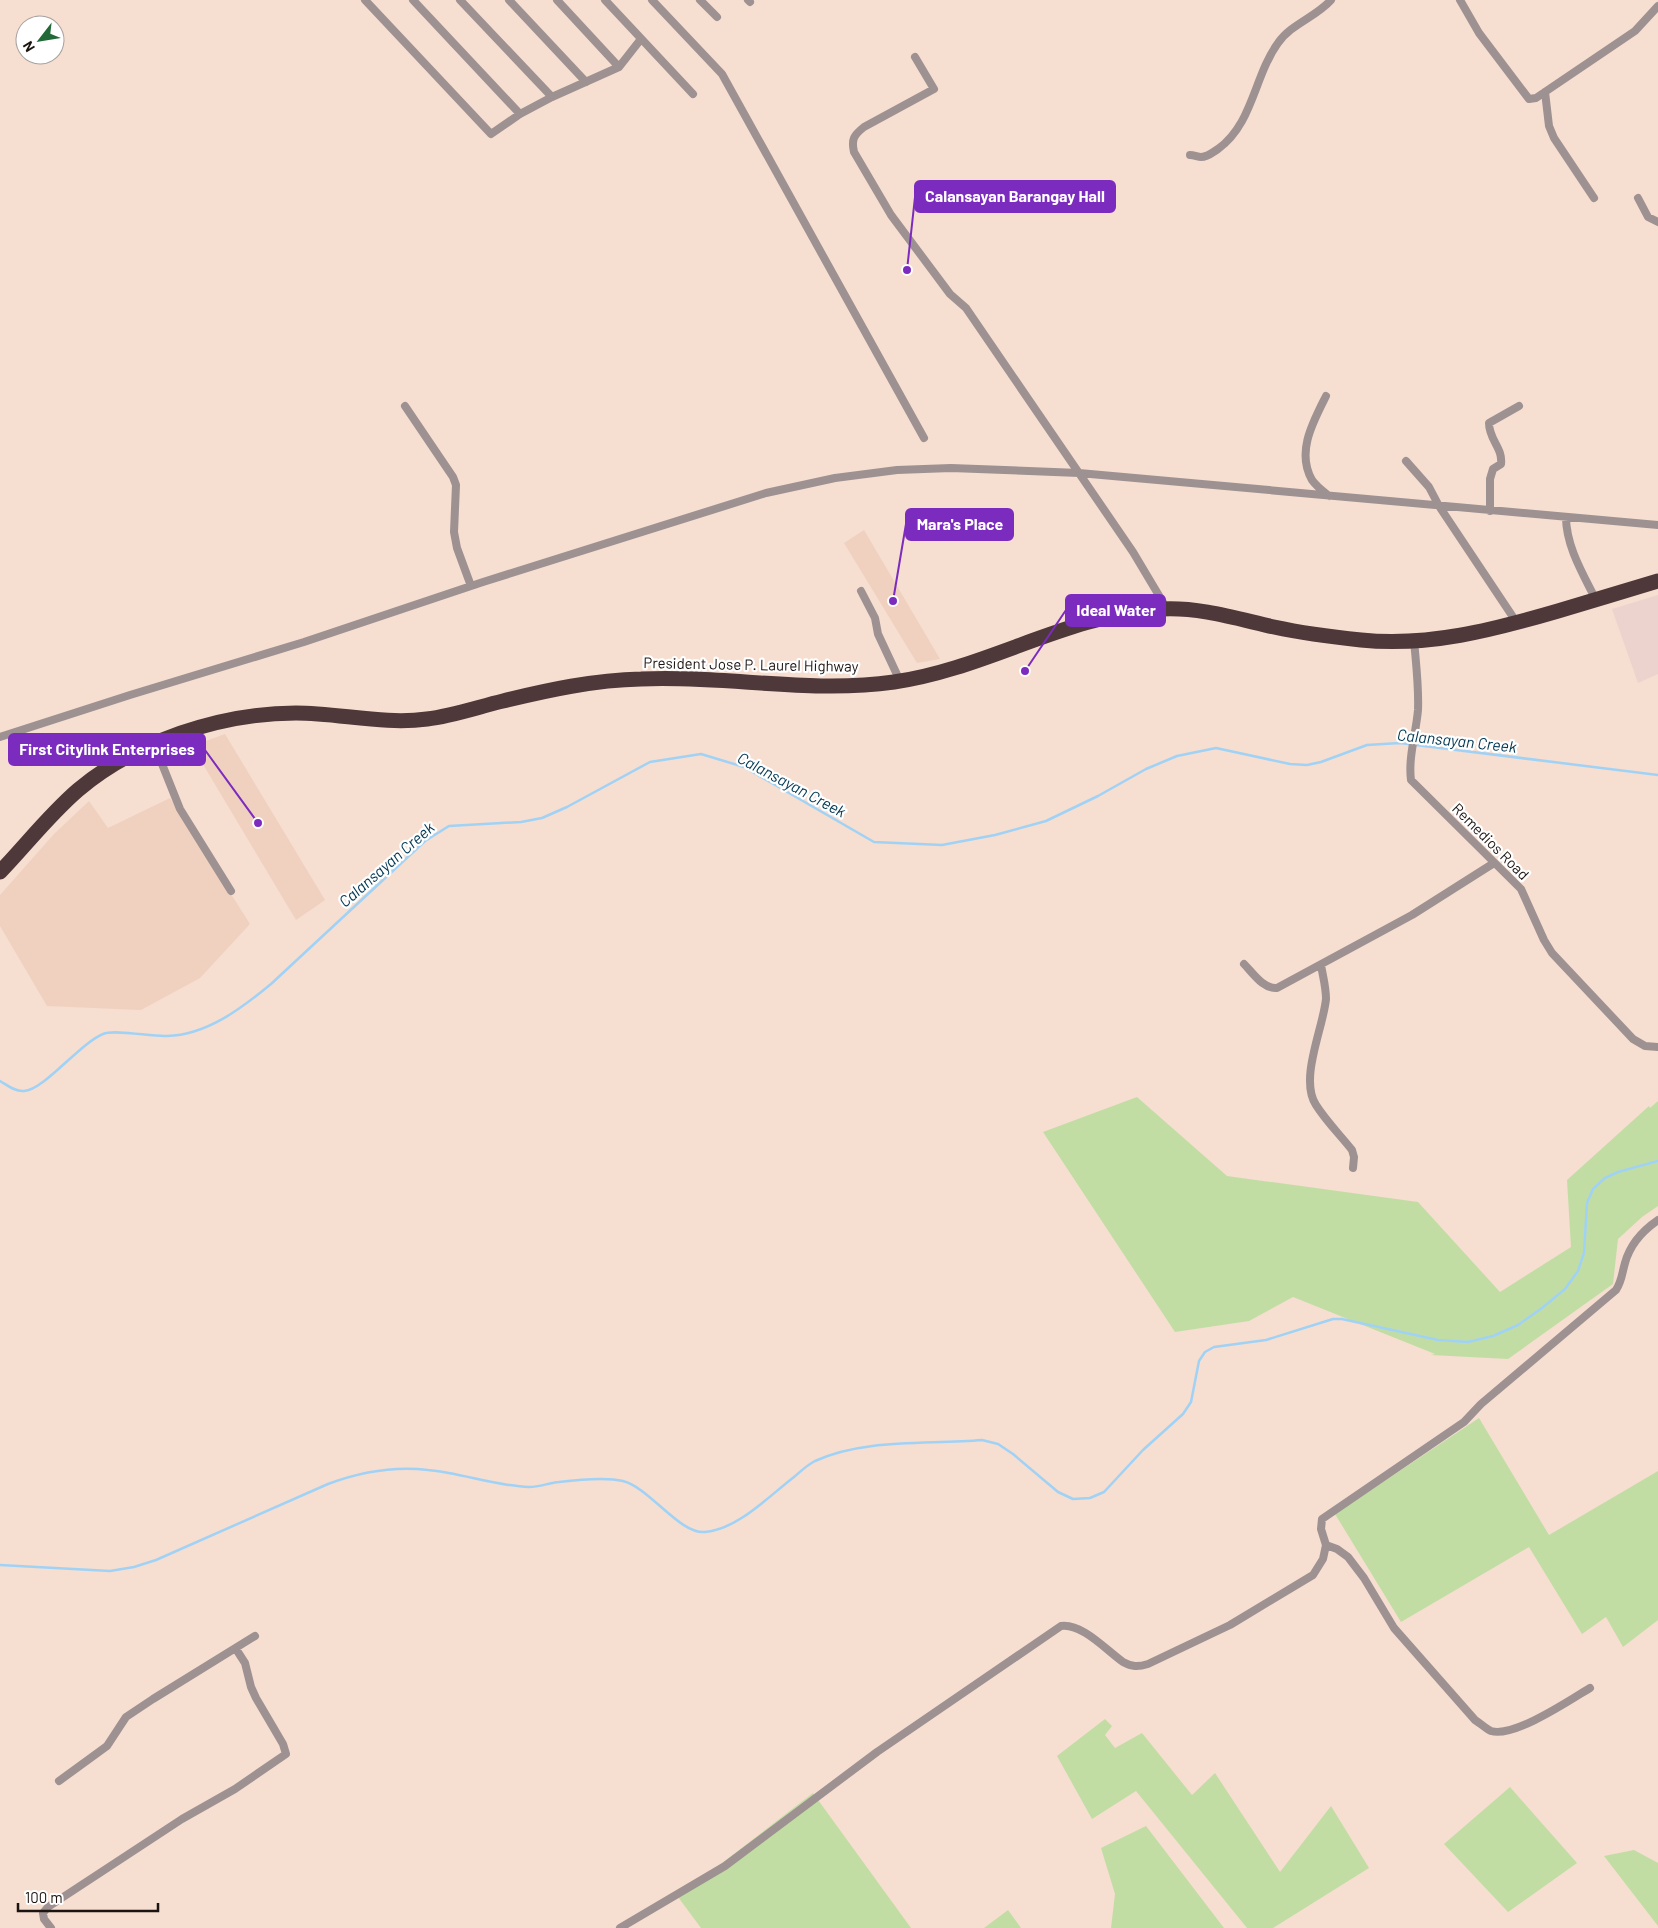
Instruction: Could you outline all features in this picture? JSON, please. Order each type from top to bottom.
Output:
[{"type":"highway","name":"President Jose P. Laurel Highway","points":[[0,872],[78,790],[106,770],[154,744],[207,725],[248,716],[269,713],[310,713],[366,719],[427,719],[551,690],[640,678],[830,686],[900,681],[948,670],[1095,621],[1128,613],[1167,609],[1198,611],[1278,628],[1346,638],[1381,642],[1414,640],[1472,634],[1517,623],[1658,581]]},
{"type":"street","points":[[413,0],[520,114]]},
{"type":"street","points":[[460,0],[552,97]]},
{"type":"street","points":[[508,0],[586,82]]},
{"type":"street","points":[[556,0],[620,67]]},
{"type":"street","points":[[652,0],[722,74],[924,438]]},
{"type":"street","points":[[700,0],[717,17]]},
{"type":"street","points":[[1190,155],[1202,157],[1211,154],[1230,141],[1248,110],[1266,65],[1278,42],[1331,0]]},
{"type":"street","points":[[1460,0],[1479,33],[1529,99],[1536,98],[1635,30],[1658,6]]},
{"type":"street","points":[[607,1],[693,94]]},
{"type":"street","points":[[370,2],[491,134],[520,114],[552,97],[620,67],[641,39]]},
{"type":"street","points":[[915,57],[934,89],[855,134],[852,142],[854,152],[891,216],[950,294],[966,308],[1134,552],[1167,609]]},
{"type":"street","points":[[1545,92],[1549,126],[1554,138],[1594,198]]},
{"type":"street","points":[[1638,198],[1648,217],[1658,222]]},
{"type":"street","points":[[1326,396],[1305,446],[1307,466],[1313,482],[1329,496]]},
{"type":"street","points":[[404,406],[456,484],[454,532],[457,548],[471,586]]},
{"type":"street","points":[[1490,511],[1490,478],[1493,469],[1501,464],[1502,456],[1489,431],[1489,423],[1519,406]]},
{"type":"street","points":[[1406,461],[1429,487],[1439,506],[1517,623]]},
{"type":"street","points":[[0,737],[304,642],[471,586],[766,493],[835,478],[897,470],[951,468],[1078,473],[1658,525]]},
{"type":"street","points":[[1566,517],[1566,531],[1580,567],[1596,600]]},
{"type":"street","points":[[861,592],[875,618],[878,634],[900,681]]},
{"type":"street","name":"Remedios Road","points":[[1414,640],[1418,711],[1410,770],[1411,780],[1521,889],[1544,940],[1552,953],[1633,1038],[1645,1046],[1658,1047]]},
{"type":"street","points":[[154,744],[180,809],[231,892]]},
{"type":"street","points":[[1244,964],[1269,989],[1286,984],[1412,915],[1494,863]]},
{"type":"street","points":[[1321,965],[1326,988],[1325,1002],[1310,1077],[1310,1090],[1315,1104],[1352,1150],[1354,1157],[1353,1168]]},
{"type":"street","points":[[620,1928],[725,1866],[851,1772],[1061,1626],[1069,1625],[1079,1629],[1122,1662],[1131,1666],[1148,1664],[1230,1625],[1308,1578],[1323,1559],[1326,1546],[1321,1528],[1322,1519],[1464,1422],[1481,1404],[1616,1290],[1622,1281],[1625,1262],[1633,1242],[1647,1227],[1658,1220]]},
{"type":"street","points":[[1326,1546],[1348,1557],[1364,1578],[1394,1628],[1475,1720],[1492,1731],[1507,1731],[1530,1723],[1590,1688]]},
{"type":"street","points":[[59,1781],[106,1746],[126,1717],[255,1636]]},
{"type":"street","points":[[50,1928],[44,1919],[43,1912],[48,1908],[182,1819],[236,1789],[286,1754],[283,1744],[256,1698],[245,1663],[236,1649]]},
{"type":"shaded area","points":[[864,530],[940,659],[917,663],[844,543]]},
{"type":"shaded area","points":[[1658,595],[1658,674],[1638,683],[1612,609]]},
{"type":"shaded area","points":[[225,734],[325,900],[296,920],[192,746]]},
{"type":"shaded area","points":[[170,798],[250,924],[200,978],[141,1010],[47,1006],[0,926],[0,895],[54,834],[89,801],[108,828]]},
{"type":"green space","points":[[1137,1097],[1227,1176],[1418,1202],[1500,1292],[1571,1247],[1567,1180],[1649,1106],[1650,1108],[1658,1101],[1658,1206],[1642,1217],[1618,1239],[1613,1284],[1508,1359],[1431,1355],[1435,1354],[1293,1297],[1249,1321],[1175,1332],[1043,1132]]},
{"type":"green space","points":[[1479,1418],[1549,1535],[1658,1471],[1658,1620],[1623,1647],[1606,1617],[1582,1634],[1529,1547],[1401,1622],[1335,1514]]},
{"type":"green space","points":[[1105,1719],[1112,1726],[1105,1735],[1115,1748],[1142,1733],[1192,1795],[1215,1773],[1280,1872],[1331,1806],[1369,1868],[1273,1928],[1247,1928],[1136,1791],[1092,1819],[1057,1756]]},
{"type":"green space","points":[[1510,1787],[1577,1863],[1508,1912],[1444,1844]]},
{"type":"green space","points":[[813,1793],[911,1928],[701,1928],[678,1897]]},
{"type":"green space","points":[[1146,1826],[1224,1928],[1111,1928],[1115,1894],[1101,1848]]},
{"type":"green space","points":[[1634,1850],[1658,1863],[1658,1926],[1604,1856]]},
{"type":"green space","points":[[1008,1910],[1021,1928],[984,1928]]},
{"type":"waterway","name":"Calansayan Creek","points":[[0,1081],[17,1090],[32,1089],[83,1047],[103,1034],[116,1032],[167,1036],[196,1031],[223,1019],[271,984],[425,841],[449,826],[521,822],[542,818],[567,807],[650,762],[701,754],[744,767],[874,842],[942,845],[995,835],[1046,821],[1098,796],[1146,769],[1177,756],[1216,748],[1290,764],[1307,765],[1321,762],[1367,745],[1400,743],[1658,775]]},
{"type":"waterway","points":[[0,1565],[110,1571],[134,1567],[156,1560],[328,1484],[365,1473],[403,1469],[441,1472],[529,1487],[582,1480],[608,1479],[623,1481],[644,1492],[685,1526],[695,1531],[705,1532],[717,1530],[741,1519],[809,1464],[834,1454],[855,1449],[897,1444],[982,1440],[998,1444],[1013,1454],[1058,1492],[1073,1499],[1090,1498],[1104,1492],[1143,1450],[1183,1414],[1191,1402],[1199,1361],[1205,1352],[1214,1347],[1266,1340],[1333,1319],[1342,1319],[1438,1340],[1468,1342],[1493,1336],[1518,1325],[1565,1289],[1578,1271],[1584,1253],[1587,1203],[1593,1189],[1605,1178],[1618,1172],[1658,1161]]},
{"type":"place","name":"Calansayan Barangay Hall","points":[[907,270]]},
{"type":"place","name":"Mara's Place","points":[[893,601]]},
{"type":"place","name":"Ideal Water","points":[[1025,671]]},
{"type":"place","name":"First Citylink Enterprises","points":[[258,823]]}]
